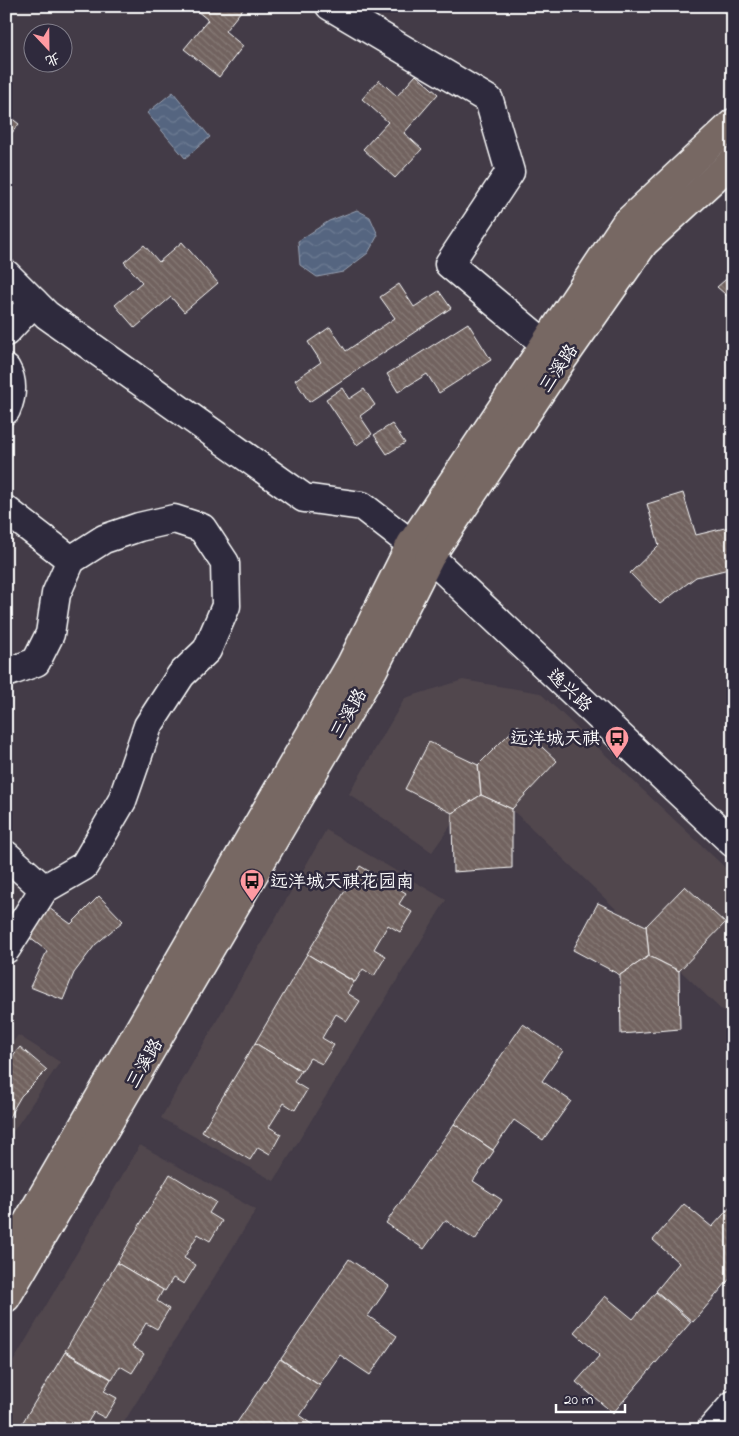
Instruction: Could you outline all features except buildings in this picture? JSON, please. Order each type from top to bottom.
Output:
[{"type":"main road","points":[[553,354],[625,224],[733,123]]},
{"type":"main road","name":"三溪路","points":[[6,1259],[351,664],[420,551],[553,354],[644,244],[733,161]]},
{"type":"main road","name":"三溪路","points":[[6,1298],[373,670],[420,551]]},
{"type":"street","points":[[330,6],[489,100],[510,172],[449,264],[553,354]]},
{"type":"street","name":"逸兴路","points":[[6,274],[47,315],[304,498],[362,506],[420,551],[733,843]]},
{"type":"street","points":[[6,332],[34,302]]},
{"type":"street","points":[[6,369],[12,384],[11,398],[6,410]]},
{"type":"street","points":[[6,510],[71,560]]},
{"type":"street","points":[[6,673],[36,662],[50,634],[56,594],[71,560],[104,539],[139,527],[174,519],[202,528],[225,563],[226,606],[207,650],[181,675],[148,726],[122,801],[84,866],[44,889],[6,949]]},
{"type":"street","points":[[6,855],[44,889]]},
{"type":"street","points":[[711,1430],[733,1405]]},
{"type":"shaded area","points":[[463,680],[540,693],[733,875],[733,1021],[482,781],[432,852],[349,794],[405,698]]},
{"type":"shaded area","points":[[326,830],[446,900],[274,1181],[161,1118]]},
{"type":"shaded area","points":[[18,1035],[60,1062],[6,1142],[6,1053]]},
{"type":"shaded area","points":[[140,1145],[256,1210],[119,1430],[6,1430],[6,1374]]},
{"type":"water","points":[[173,92],[210,137],[185,158],[147,113]]},
{"type":"water","points":[[357,210],[370,217],[378,235],[368,253],[343,272],[317,277],[300,265],[298,241],[329,221]]},
{"type":"place","name":"远洋城天祺","points":[[617,759]]},
{"type":"place","name":"远洋城天祺花园南","points":[[252,902]]}]
